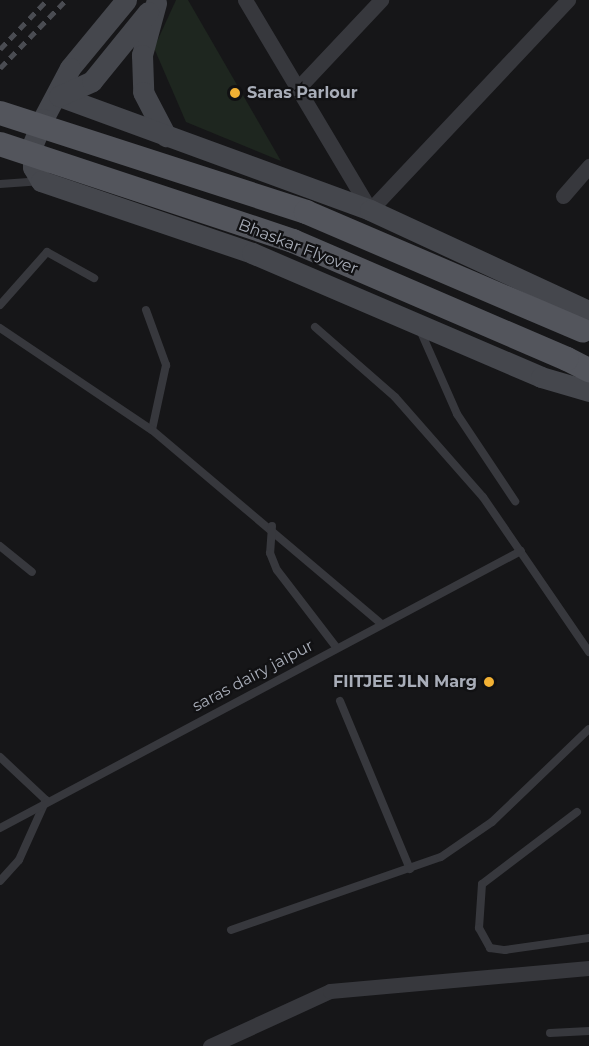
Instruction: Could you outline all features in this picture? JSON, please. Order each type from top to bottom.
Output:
[{"type":"main road","name":"Bhaskar Flyover","points":[[0,114],[306,212],[587,325]]},
{"type":"main road","name":"Bhaskar Flyover","points":[[0,144],[293,241],[589,370]]},
{"type":"street","points":[[126,0],[70,68],[59,96],[33,144],[33,167],[41,181],[252,253],[418,320],[541,377],[589,391]]},
{"type":"street","points":[[245,0],[299,87],[370,210]]},
{"type":"street","points":[[299,87],[381,0]]},
{"type":"street","points":[[370,210],[568,0]]},
{"type":"street","points":[[59,96],[92,81],[157,1]]},
{"type":"street","points":[[157,1],[142,55],[142,92],[166,136]]},
{"type":"street","points":[[59,96],[370,210],[587,325]]},
{"type":"street","points":[[562,196],[586,174]]},
{"type":"street","points":[[210,1046],[330,992],[589,968]]},
{"type":"lane","points":[[0,184],[41,181]]},
{"type":"lane","points":[[0,305],[47,252],[94,278]]},
{"type":"lane","points":[[146,310],[166,365],[152,430]]},
{"type":"lane","points":[[418,320],[431,364],[457,414],[515,501]]},
{"type":"lane","points":[[315,327],[395,397],[483,497],[589,652]]},
{"type":"lane","points":[[0,328],[152,430],[272,526],[380,623]]},
{"type":"lane","points":[[272,526],[270,553],[277,570],[336,647]]},
{"type":"lane","points":[[0,546],[32,573]]},
{"type":"lane","name":"saras dairy jaipur","points":[[0,828],[46,801],[380,623],[521,551]]},
{"type":"lane","points":[[340,701],[410,869]]},
{"type":"lane","points":[[231,930],[441,857],[492,822],[589,729]]},
{"type":"lane","points":[[0,757],[46,801],[19,860],[0,881]]},
{"type":"lane","points":[[577,812],[482,884],[479,928],[490,948],[505,950],[589,938]]},
{"type":"lane","points":[[550,1033],[589,1031]]},
{"type":"shaded area","points":[[176,0],[188,0],[281,161],[186,122],[154,48]]},
{"type":"railway","points":[[0,49],[47,0]]},
{"type":"railway","points":[[0,68],[66,0]]},
{"type":"place","name":"Saras Parlour","points":[[235,93]]},
{"type":"place","name":"FIITJEE JLN Marg","points":[[489,682]]}]
